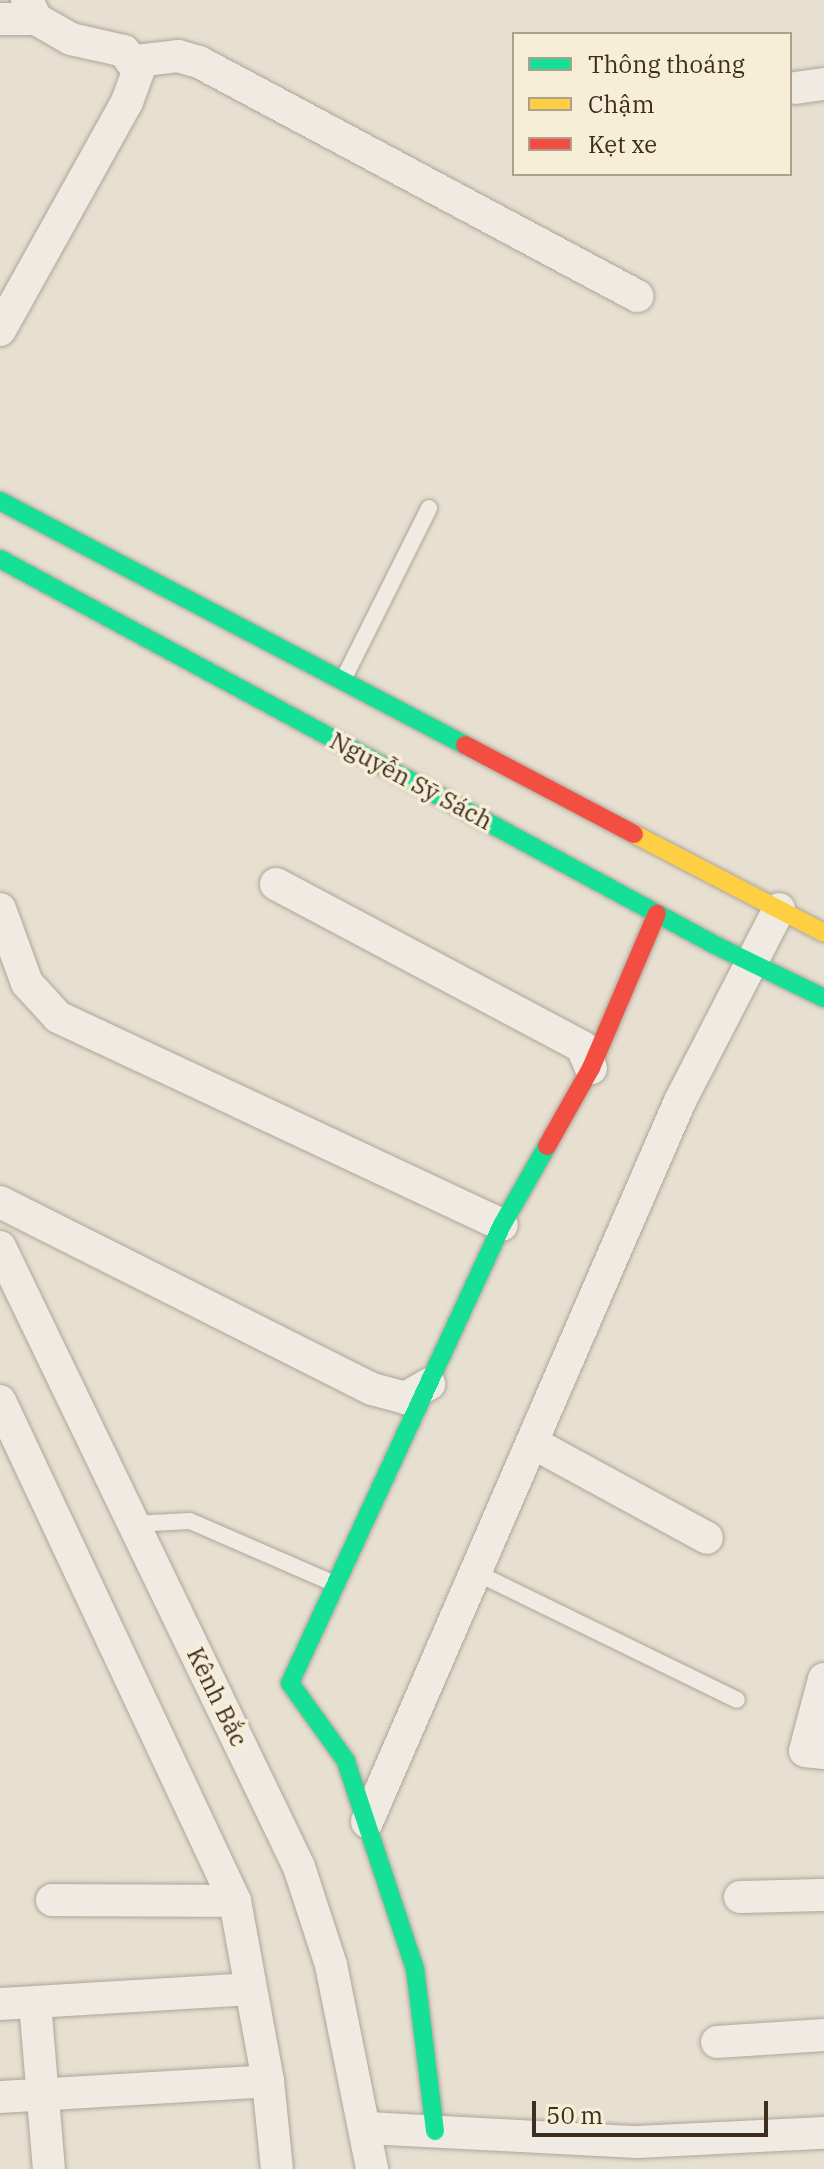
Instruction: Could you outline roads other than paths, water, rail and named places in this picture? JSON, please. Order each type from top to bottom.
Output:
[{"type":"main road","points":[[0,501],[267,659],[342,683],[824,933]]},
{"type":"main road","name":"Nguyễn Sỹ Sách","points":[[0,559],[657,913],[824,998]]},
{"type":"main road","points":[[250,695],[267,659]]},
{"type":"main road","points":[[435,2131],[415,1969],[346,1761],[290,1683],[502,1225],[591,1068],[657,913]]},
{"type":"street","points":[[0,19],[31,10],[71,39],[124,51],[136,61],[178,56],[199,62],[638,296]]},
{"type":"street","points":[[0,330],[127,102],[136,61]]},
{"type":"street","points":[[276,884],[582,1047],[591,1068]]},
{"type":"street","points":[[0,909],[27,983],[58,1017],[502,1225]]},
{"type":"street","points":[[367,1822],[680,1101],[779,909]]},
{"type":"street","points":[[0,1202],[372,1389],[405,1398],[429,1384]]},
{"type":"street","name":"Kênh Bắc","points":[[0,1247],[299,1867],[331,1965],[367,2128],[372,2169]]},
{"type":"street","points":[[0,1401],[235,1901],[268,2081],[277,2169]]},
{"type":"street","points":[[533,1443],[707,1538]]},
{"type":"street","points":[[824,1679],[805,1751],[824,1753]]},
{"type":"street","points":[[740,1897],[824,1895]]},
{"type":"street","points":[[52,1900],[235,1901]]},
{"type":"street","points":[[0,2004],[249,1989]]},
{"type":"street","points":[[35,2003],[49,2169]]},
{"type":"street","points":[[717,2042],[824,2035]]},
{"type":"street","points":[[0,2097],[268,2081]]},
{"type":"street","points":[[367,2128],[435,2131],[636,2156],[824,2133]]},
{"type":"lane","points":[[342,683],[429,508]]},
{"type":"lane","points":[[133,1524],[190,1521],[336,1584]]},
{"type":"lane","points":[[477,1573],[737,1700]]}]
